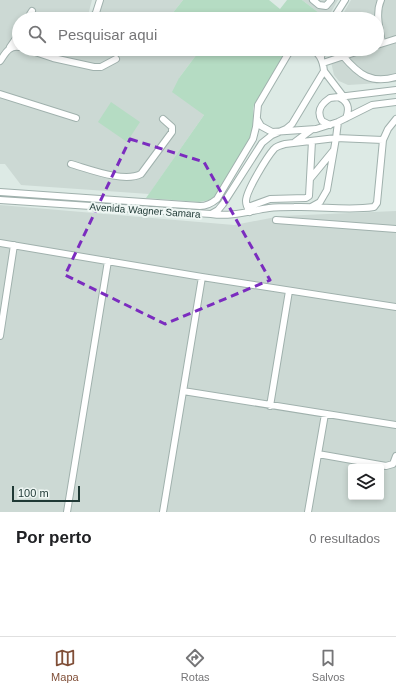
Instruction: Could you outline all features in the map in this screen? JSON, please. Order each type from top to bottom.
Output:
[{"type":"street","points":[[96,12],[100,0]]},
{"type":"street","points":[[313,0],[322,6],[326,6],[331,0]]},
{"type":"street","points":[[337,12],[345,0]]},
{"type":"street","points":[[379,12],[381,0]]},
{"type":"street","points":[[384,43],[395,40]]},
{"type":"street","points":[[0,61],[12,44]]},
{"type":"street","points":[[47,56],[94,67],[101,67],[116,59]]},
{"type":"street","name":"Avenida Wagner Samara","points":[[0,192],[206,206],[217,199],[253,138],[258,105],[287,56]]},
{"type":"street","points":[[318,56],[322,60]]},
{"type":"street","points":[[322,56],[324,71],[337,86],[343,96]]},
{"type":"street","points":[[322,60],[344,56],[353,68],[372,79],[378,80],[396,77]]},
{"type":"street","name":"Avenida Wagner Samara","points":[[0,200],[211,214],[218,210],[223,204],[262,143],[272,135],[281,132],[292,124],[324,71]]},
{"type":"street","points":[[330,125],[322,121],[319,114],[319,109],[326,100],[336,96],[396,90]]},
{"type":"street","points":[[0,94],[76,118]]},
{"type":"street","points":[[336,96],[346,102],[348,106],[346,118]]},
{"type":"street","points":[[257,117],[259,124],[272,132],[311,130],[338,122],[372,105],[396,102]]},
{"type":"street","points":[[71,164],[98,172],[119,176],[136,176],[141,174],[172,132],[172,127],[163,119]]},
{"type":"street","points":[[211,214],[223,216],[249,210],[269,208],[295,207],[361,209],[375,206],[383,140],[388,129],[396,119]]},
{"type":"street","points":[[311,208],[320,202],[327,190],[338,122]]},
{"type":"street","points":[[295,142],[311,130]]},
{"type":"street","points":[[249,210],[246,202],[248,193],[262,166],[278,146],[295,142],[336,138],[383,140]]},
{"type":"street","points":[[249,210],[270,199],[308,198],[312,141]]},
{"type":"street","points":[[310,180],[333,150]]},
{"type":"street","points":[[276,220],[396,229]]},
{"type":"street","points":[[0,243],[202,277],[396,307]]},
{"type":"street","points":[[0,336],[14,245]]},
{"type":"street","points":[[67,512],[108,261]]},
{"type":"street","points":[[163,512],[202,277]]},
{"type":"street","points":[[270,406],[290,291]]},
{"type":"street","points":[[183,391],[396,425]]},
{"type":"street","points":[[308,512],[325,414]]},
{"type":"street","points":[[318,454],[386,466],[393,464],[396,456]]},
{"type":"highlighted area","points":[[130,139],[204,162],[270,280],[165,324],[65,275]]},
{"type":"shaded area","points":[[0,0],[92,0],[89,12],[12,12],[12,56],[196,56],[179,78],[204,115],[149,194],[21,185],[5,164],[0,164]]},
{"type":"shaded area","points":[[102,0],[183,0],[174,12],[99,12]]},
{"type":"shaded area","points":[[302,0],[338,0],[331,12],[318,12]]},
{"type":"shaded area","points":[[351,0],[396,0],[396,82],[348,85],[339,81],[334,75],[330,56],[384,56],[384,12],[344,12]]},
{"type":"shaded area","points":[[0,205],[234,225],[281,216],[396,211],[396,512],[0,512]]},
{"type":"green space","points":[[183,0],[269,0],[280,9],[287,0],[302,0],[318,12],[174,12]]},
{"type":"green space","points":[[196,56],[284,56],[254,105],[252,137],[216,196],[210,200],[199,202],[146,198],[204,115],[172,92],[179,78]]},
{"type":"green space","points":[[111,102],[140,122],[127,142],[98,122]]}]
